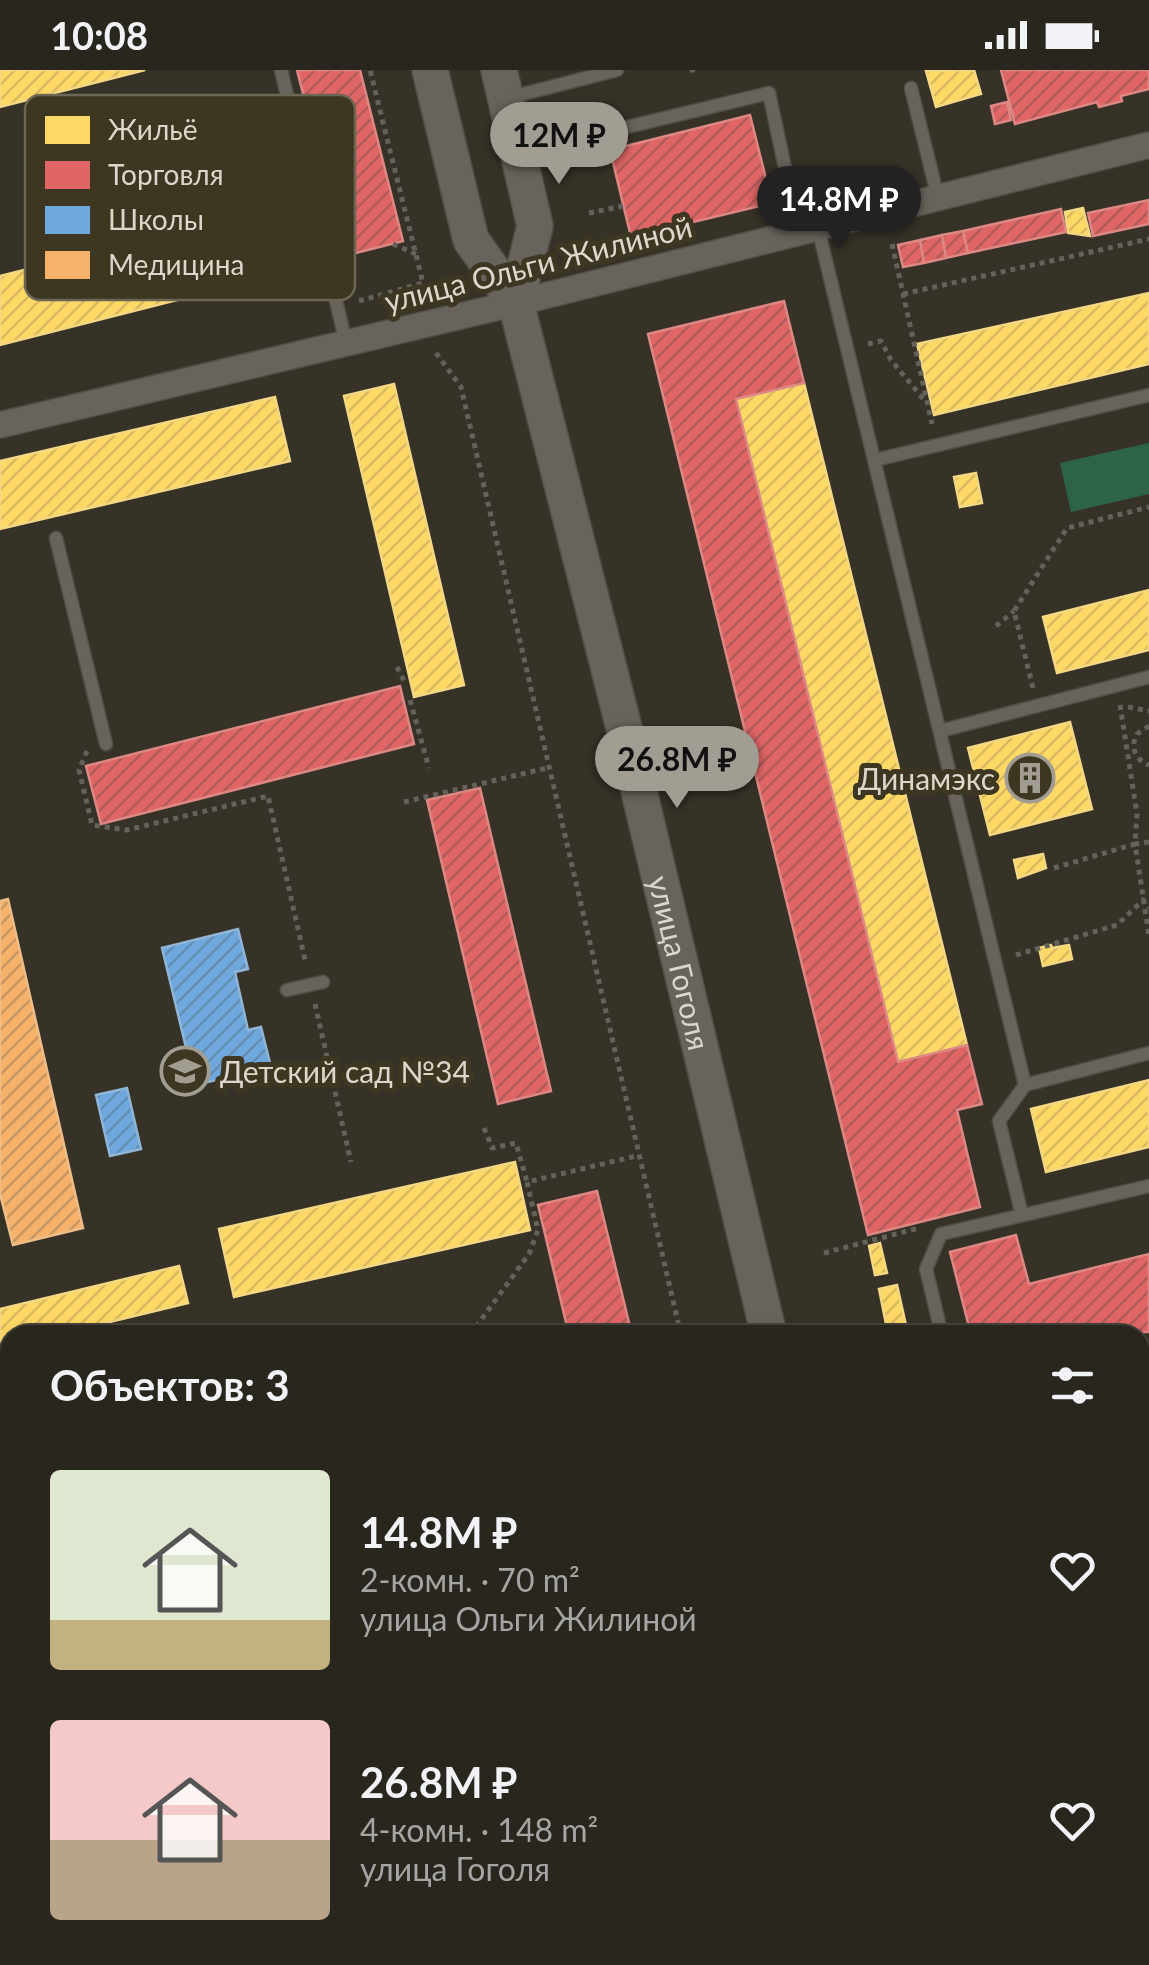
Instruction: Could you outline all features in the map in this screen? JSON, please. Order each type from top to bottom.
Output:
[{"type":"main road","name":"улица Гоголя","points":[[430,70],[471,240],[516,303],[622,720],[767,1325]]},
{"type":"main road","name":"улица Гоголя","points":[[503,84],[535,226],[516,303]]},
{"type":"street","name":"улица Ольги Жилиной","points":[[0,425],[516,303],[1149,145]]},
{"type":"lane","points":[[281,70],[287,95]]},
{"type":"lane","points":[[503,84],[617,70]]},
{"type":"lane","points":[[911,88],[938,198]]},
{"type":"lane","points":[[627,128],[770,93],[848,348],[1025,1084]]},
{"type":"lane","points":[[335,300],[346,343]]},
{"type":"lane","points":[[875,460],[1149,395]]},
{"type":"lane","points":[[56,538],[106,744]]},
{"type":"lane","points":[[940,730],[1149,677]]},
{"type":"lane","points":[[286,990],[324,982]]},
{"type":"lane","points":[[1022,1215],[999,1122],[1025,1084],[1149,1053]]},
{"type":"lane","points":[[940,1325],[926,1269],[942,1234],[1149,1186]]},
{"type":"path","points":[[337,307],[423,283],[370,70]]},
{"type":"path","points":[[690,70],[700,70]]},
{"type":"path","points":[[590,213],[623,206]]},
{"type":"path","points":[[904,294],[1149,240]]},
{"type":"path","points":[[393,244],[416,254]]},
{"type":"path","points":[[892,244],[937,446]]},
{"type":"path","points":[[848,348],[881,340],[915,393],[928,403]]},
{"type":"path","points":[[421,357],[440,352],[462,387],[678,1325]]},
{"type":"path","points":[[996,626],[1014,610],[1067,528],[1149,507]]},
{"type":"path","points":[[1014,610],[1037,706]]},
{"type":"path","points":[[398,668],[405,683]]},
{"type":"path","points":[[410,700],[429,768]]},
{"type":"path","points":[[1120,705],[1137,814],[1135,844],[1149,936]]},
{"type":"path","points":[[1134,746],[1137,734],[1149,726]]},
{"type":"path","points":[[1126,738],[1138,759],[1149,765]]},
{"type":"path","points":[[88,749],[80,770],[92,825],[127,830],[268,796]]},
{"type":"path","points":[[404,802],[548,768]]},
{"type":"path","points":[[1054,868],[1149,842]]},
{"type":"path","points":[[996,963],[1039,945],[1117,925],[1143,900]]},
{"type":"path","points":[[1143,900],[1149,908]]},
{"type":"path","points":[[477,1325],[528,1254],[538,1230],[516,1143],[492,1148],[484,1128]]},
{"type":"path","points":[[528,1182],[636,1156]]},
{"type":"green space","points":[[1149,443],[1149,494],[1071,512],[1060,463]]},
{"type":"building: Жильё","points":[[0,70],[145,70],[47,95],[25,95],[25,101],[0,107]]},
{"type":"building: Жильё","points":[[974,70],[981,94],[936,107],[926,71]]},
{"type":"building: Жильё","points":[[1083,208],[1090,236],[1068,233],[1065,212]]},
{"type":"building: Жильё","points":[[25,270],[25,300],[177,300],[0,345],[0,276]]},
{"type":"building: Жильё","points":[[1149,293],[1149,364],[934,415],[917,344]]},
{"type":"building: Жильё","points":[[804,383],[967,1045],[898,1062],[736,399]]},
{"type":"building: Жильё","points":[[394,384],[464,685],[414,697],[344,396]]},
{"type":"building: Жильё","points":[[275,397],[290,461],[0,529],[0,461]]},
{"type":"building: Жильё","points":[[976,473],[982,503],[960,507],[954,477]]},
{"type":"building: Жильё","points":[[1149,590],[1149,650],[1057,673],[1043,617]]},
{"type":"building: Жильё","name":"Динамэкс","points":[[1070,722],[1092,809],[990,835],[968,748]]},
{"type":"building: Жильё","points":[[1043,854],[1046,868],[1018,878],[1014,860]]},
{"type":"building: Жильё","points":[[1069,945],[1072,959],[1043,966],[1039,948]]},
{"type":"building: Жильё","points":[[1149,1080],[1149,1147],[1046,1172],[1031,1109]]},
{"type":"building: Жильё","points":[[515,1162],[530,1230],[234,1297],[219,1229]]},
{"type":"building: Жильё","points":[[880,1243],[887,1273],[875,1275],[869,1246]]},
{"type":"building: Жильё","points":[[179,1266],[188,1303],[97,1325],[0,1325],[0,1309]]},
{"type":"building: Жильё","points":[[897,1285],[906,1325],[886,1325],[879,1289]]},
{"type":"building: Торговля","points":[[297,70],[360,70],[403,241],[355,253],[355,95],[303,95]]},
{"type":"building: Торговля","points":[[1001,70],[1149,70],[1149,89],[1121,96],[1122,101],[1099,107],[1097,102],[1015,124]]},
{"type":"building: Торговля","points":[[1007,102],[1011,120],[995,124],[991,106]]},
{"type":"building: Торговля","points":[[750,115],[772,203],[631,237],[610,150]]},
{"type":"building: Торговля","points":[[1149,200],[1149,224],[1093,236],[1088,213]]},
{"type":"building: Торговля","points":[[1061,209],[1066,232],[968,253],[963,231]]},
{"type":"building: Торговля","points":[[963,231],[968,253],[946,258],[942,235]]},
{"type":"building: Торговля","points":[[942,235],[946,258],[924,263],[920,240]]},
{"type":"building: Торговля","points":[[920,240],[924,263],[903,267],[898,245]]},
{"type":"building: Торговля","points":[[784,301],[804,383],[736,399],[898,1062],[967,1045],[982,1104],[957,1110],[980,1207],[868,1235],[648,334]]},
{"type":"building: Торговля","points":[[400,686],[414,744],[101,824],[86,766]]},
{"type":"building: Торговля","points":[[480,788],[551,1091],[498,1104],[427,800]]},
{"type":"building: Торговля","points":[[597,1191],[630,1325],[567,1325],[538,1205]]},
{"type":"building: Торговля","points":[[1016,1235],[1029,1284],[1149,1254],[1149,1325],[968,1325],[950,1252]]},
{"type":"building: Школы","points":[[238,929],[248,969],[235,972],[248,1030],[261,1027],[271,1067],[195,1085],[162,948]]},
{"type":"building: Школы","points":[[127,1088],[141,1149],[110,1156],[96,1095]]},
{"type":"building: Медицина","points":[[8,899],[83,1228],[13,1245],[0,1194],[0,901]]},
{"type":"place","name":"Динамэкс","points":[[1030,778]]},
{"type":"place","name":"Детский сад №34","points":[[185,1071]]}]
